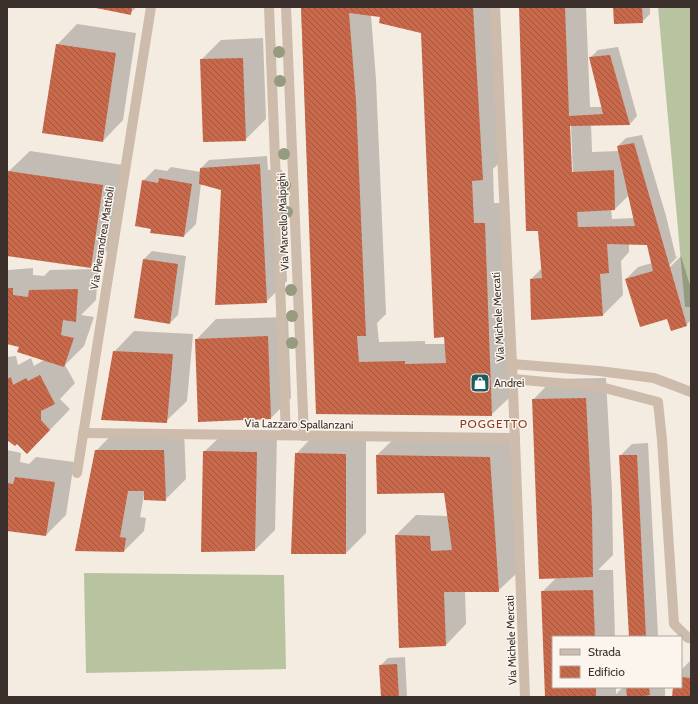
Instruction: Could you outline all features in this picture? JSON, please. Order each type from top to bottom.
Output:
[{"type":"street","name":"Via Pierandrea Mattioli","points":[[77,473],[151,7]]},
{"type":"street","name":"Via Marcello Malpighi","points":[[269,7],[286,435]]},
{"type":"street","name":"Via Marcello Malpighi","points":[[286,7],[304,436]]},
{"type":"street","name":"Via Michele Mercati","points":[[495,7],[512,364],[525,697]]},
{"type":"street","points":[[512,364],[599,371],[654,378],[691,392]]},
{"type":"street","points":[[512,379],[601,387],[658,402],[662,440],[674,624],[688,638],[691,638]]},
{"type":"street","name":"Via Lazzaro Spallanzani","points":[[83,433],[515,438]]},
{"type":"green space","points":[[658,7],[691,7],[691,307],[685,307]]},
{"type":"green space","points":[[84,573],[284,575],[286,669],[86,673]]},
{"type":"building","points":[[91,7],[132,7],[131,15]]},
{"type":"building","points":[[301,7],[473,7],[483,180],[472,181],[474,223],[485,223],[492,416],[316,414]],"holes":[[[349,13],[380,17],[379,23],[421,33],[434,338],[444,337],[446,363],[405,364],[405,361],[359,362],[357,336],[366,336],[356,101]]]},
{"type":"building","points":[[519,7],[565,7],[569,116],[603,114],[589,57],[610,55],[630,125],[570,126],[572,172],[614,170],[615,210],[577,212],[578,227],[635,226],[617,146],[634,143],[687,326],[671,331],[667,319],[640,327],[625,279],[653,271],[647,245],[607,244],[609,273],[600,274],[603,316],[531,320],[530,279],[542,278],[538,231],[526,231]]},
{"type":"building","points":[[613,7],[642,7],[643,23],[614,24]]},
{"type":"building","points":[[56,44],[116,53],[103,142],[42,133]]},
{"type":"building","points":[[243,58],[246,141],[203,142],[200,59]]},
{"type":"building","points":[[260,164],[267,303],[215,305],[221,190],[199,184],[200,168]]},
{"type":"building","points":[[8,171],[103,185],[91,268],[7,256]]},
{"type":"building","points":[[159,178],[192,184],[184,237],[150,233],[151,229],[135,226],[142,180],[158,183]]},
{"type":"building","points":[[143,259],[178,264],[170,324],[134,318]]},
{"type":"building","points":[[7,288],[13,288],[13,295],[28,297],[29,290],[78,289],[76,322],[63,320],[61,335],[74,338],[64,367],[17,352],[19,347],[7,344]]},
{"type":"building","points":[[268,336],[271,419],[198,422],[195,339]]},
{"type":"building","points":[[113,351],[173,354],[167,423],[101,420]]},
{"type":"building","points":[[40,375],[55,404],[41,411],[41,420],[50,430],[27,454],[17,444],[15,446],[7,440],[7,379],[11,377],[13,385],[26,378],[28,381]]},
{"type":"building","points":[[586,398],[592,512],[593,577],[539,579],[532,399]]},
{"type":"building","points":[[95,450],[164,450],[166,501],[144,500],[144,491],[128,491],[120,537],[126,538],[124,552],[75,551]]},
{"type":"building","points":[[203,451],[257,452],[255,551],[201,552]]},
{"type":"building","points":[[295,453],[346,454],[346,554],[291,554]]},
{"type":"building","points":[[376,455],[490,457],[499,592],[444,592],[446,646],[399,648],[395,535],[430,536],[431,551],[452,550],[444,493],[377,494]]},
{"type":"building","points":[[619,455],[637,455],[646,636],[629,636]]},
{"type":"building","points":[[15,477],[55,482],[46,536],[7,531],[7,483],[13,484]]},
{"type":"building","points":[[593,590],[595,636],[552,636],[552,688],[596,688],[596,697],[545,697],[541,591]]},
{"type":"building","points":[[397,664],[399,697],[381,697],[379,665]]},
{"type":"building","points":[[682,677],[691,678],[691,697],[672,697],[673,688],[682,688]]},
{"type":"building","points":[[626,688],[649,688],[650,695],[644,697],[627,697]]},
{"type":"place","name":"Andrei","points":[[480,383]]},
{"type":"district","name":"POGGETTO","points":[[494,424]]}]
